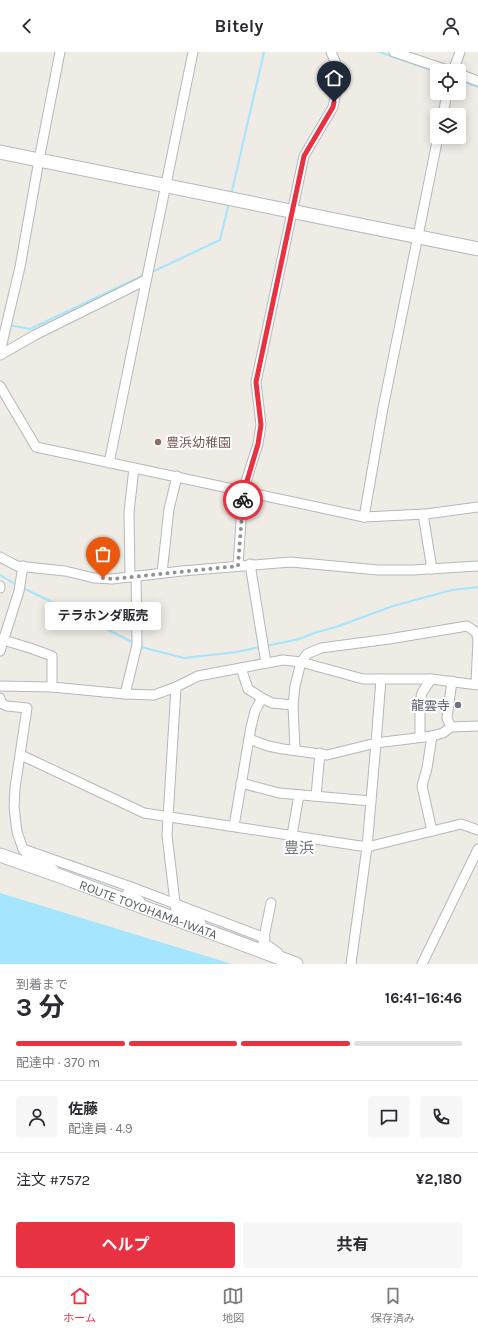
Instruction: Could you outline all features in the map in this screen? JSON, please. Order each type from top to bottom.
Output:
[{"type":"street","points":[[0,352],[20,267],[60,52]]},
{"type":"street","points":[[109,463],[193,52]]},
{"type":"street","points":[[238,566],[244,491],[258,444],[261,425],[256,382],[304,156],[333,107],[338,83],[335,61],[331,52]]},
{"type":"street","points":[[394,52],[430,64]]},
{"type":"street","points":[[456,64],[460,52]]},
{"type":"street","points":[[466,77],[478,81]]},
{"type":"street","points":[[364,517],[385,400],[437,144]]},
{"type":"street","points":[[0,152],[478,249]]},
{"type":"street","points":[[0,355],[35,335],[146,280]]},
{"type":"street","points":[[0,386],[36,447],[364,517],[423,514],[478,507]]},
{"type":"street","points":[[125,694],[137,645],[129,512],[134,468]]},
{"type":"street","points":[[162,573],[169,509],[177,476]]},
{"type":"street","points":[[423,514],[432,569]]},
{"type":"street","points":[[0,557],[17,566],[65,571],[94,578],[112,579],[250,564],[291,562],[378,570],[478,566]]},
{"type":"street","points":[[250,564],[266,663]]},
{"type":"street","points":[[0,651],[2,640],[19,591],[23,566]]},
{"type":"street","points":[[0,686],[52,687],[125,694],[154,695],[176,687],[198,676],[283,660],[301,662],[363,679],[430,679],[477,684],[478,641],[476,632],[467,626],[322,648],[307,654],[301,662],[295,686],[293,705],[295,750]]},
{"type":"street","points":[[2,640],[52,656],[52,687]]},
{"type":"street","points":[[241,668],[248,689],[272,703],[293,705]]},
{"type":"street","points":[[351,964],[367,847],[381,679]]},
{"type":"street","points":[[420,737],[420,701],[422,693],[430,679]]},
{"type":"street","points":[[451,727],[447,718],[452,681]]},
{"type":"street","points":[[176,687],[167,835],[176,911],[213,929],[222,936]]},
{"type":"street","points":[[0,698],[1,703],[7,706],[26,708],[21,755],[15,788],[14,807],[17,832],[23,849],[28,855],[54,870],[57,875]]},
{"type":"street","points":[[234,826],[255,711],[262,698]]},
{"type":"street","points":[[249,739],[268,746],[327,755],[376,743],[432,736],[443,733],[451,727],[478,726]]},
{"type":"street","points":[[432,736],[427,768],[422,786],[432,831]]},
{"type":"street","points":[[316,796],[320,753]]},
{"type":"street","points":[[21,755],[144,813],[367,847],[461,824],[478,830]]},
{"type":"street","points":[[242,783],[279,793],[371,801]]},
{"type":"street","points":[[292,835],[299,795]]},
{"type":"street","points":[[23,849],[131,887],[265,938]]},
{"type":"street","points":[[422,964],[478,849]]},
{"type":"street","name":"ROUTE TOYOHAMA-IWATA","points":[[0,855],[292,963]]},
{"type":"street","points":[[131,887],[128,892],[140,901],[141,906]]},
{"type":"street","points":[[271,903],[263,942],[292,963]]},
{"type":"water","points":[[0,893],[232,964],[0,964]]},
{"type":"waterway","points":[[231,195],[264,52]]},
{"type":"waterway","points":[[379,52],[430,70]]},
{"type":"waterway","points":[[466,83],[478,87]]},
{"type":"waterway","points":[[152,272],[220,240],[229,203]]},
{"type":"waterway","points":[[9,325],[30,329],[144,275]]},
{"type":"waterway","points":[[0,575],[15,584]]},
{"type":"waterway","points":[[266,646],[299,639],[393,606],[452,590],[478,587]]},
{"type":"waterway","points":[[25,589],[132,642]]},
{"type":"waterway","points":[[141,647],[184,658],[237,652],[260,647]]},
{"type":"way so far","points":[[103,578],[112,579],[238,566],[243,500]]},
{"type":"place","name":"豊浜幼稚園","points":[[158,442]]},
{"type":"place","name":"テラホンダ販売","points":[[103,578]]},
{"type":"place","name":"龍雲寺","points":[[458,705]]},
{"type":"district","name":"豊浜","points":[[299,848]]},
{"type":"route","points":[[243,500],[244,491],[258,444],[261,425],[256,382],[304,156],[333,107],[334,102]]}]
